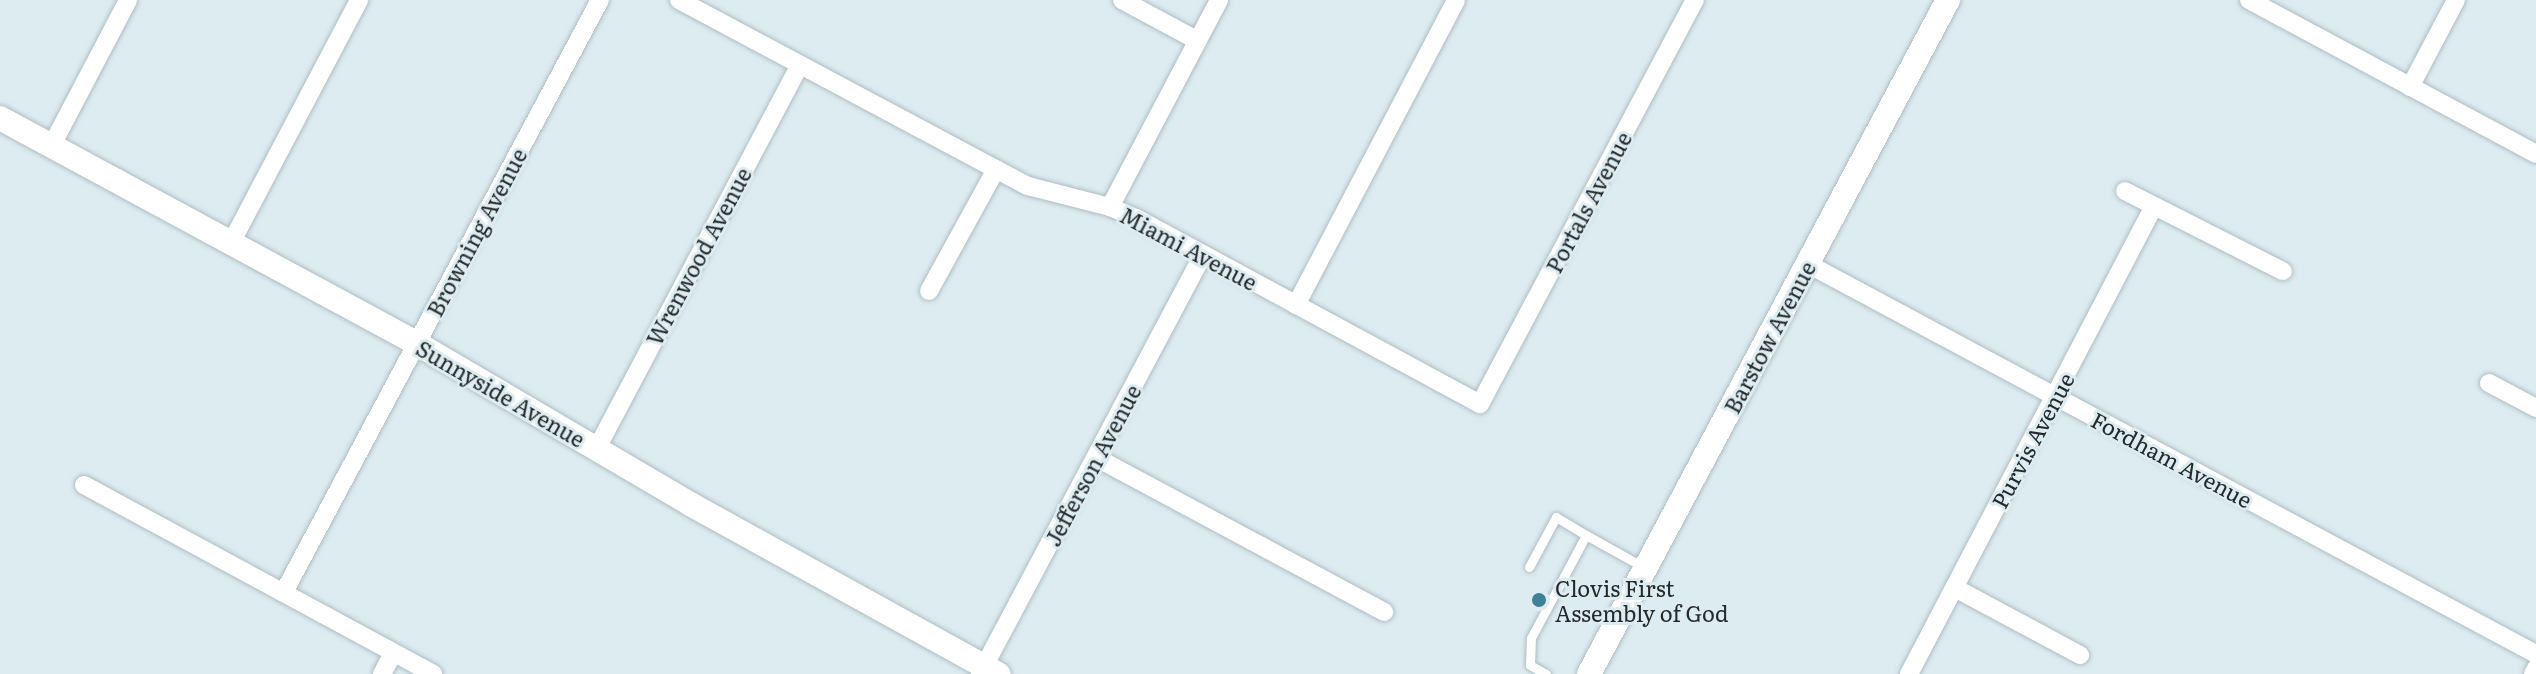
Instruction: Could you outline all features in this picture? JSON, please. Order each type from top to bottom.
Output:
[{"type":"main road","name":"Barstow Avenue","points":[[1589,674],[1948,0]]},
{"type":"main road","name":"Sunnyside Avenue","points":[[0,118],[416,343],[987,671]]},
{"type":"street","points":[[52,145],[128,0]]},
{"type":"street","points":[[231,243],[359,0]]},
{"type":"street","name":"Browning Avenue","points":[[284,592],[600,0]]},
{"type":"street","name":"Miami Avenue","points":[[679,0],[996,169],[1058,197],[1110,207],[1480,404]]},
{"type":"street","points":[[1122,0],[1198,41]]},
{"type":"street","points":[[1110,207],[1219,0]]},
{"type":"street","points":[[1296,305],[1456,0]]},
{"type":"street","name":"Portals Avenue","points":[[1480,404],[1695,0]]},
{"type":"street","points":[[2249,0],[2536,154]]},
{"type":"street","points":[[2410,87],[2456,0]]},
{"type":"street","name":"Wrenwood Avenue","points":[[597,448],[800,65]]},
{"type":"street","points":[[929,291],[996,169]]},
{"type":"street","points":[[2125,191],[2283,271]]},
{"type":"street","name":"Purvis Avenue","points":[[1909,674],[2154,206]]},
{"type":"street","name":"Jefferson Avenue","points":[[987,671],[1203,255]]},
{"type":"street","name":"Fordham Avenue","points":[[1808,264],[2536,654]]},
{"type":"street","points":[[2489,383],[2536,408]]},
{"type":"street","points":[[1097,458],[1384,612]]},
{"type":"street","points":[[84,485],[433,674]]},
{"type":"street","points":[[1955,588],[2080,655]]},
{"type":"street","points":[[382,674],[393,653]]},
{"type":"street","points":[[2533,674],[2536,668]]},
{"type":"lane","points":[[1529,567],[1556,517],[1645,568]]},
{"type":"lane","points":[[1546,674],[1528,670],[1531,638],[1586,535]]},
{"type":"place","name":"Clovis First Assembly of God","points":[[1539,600]]}]
